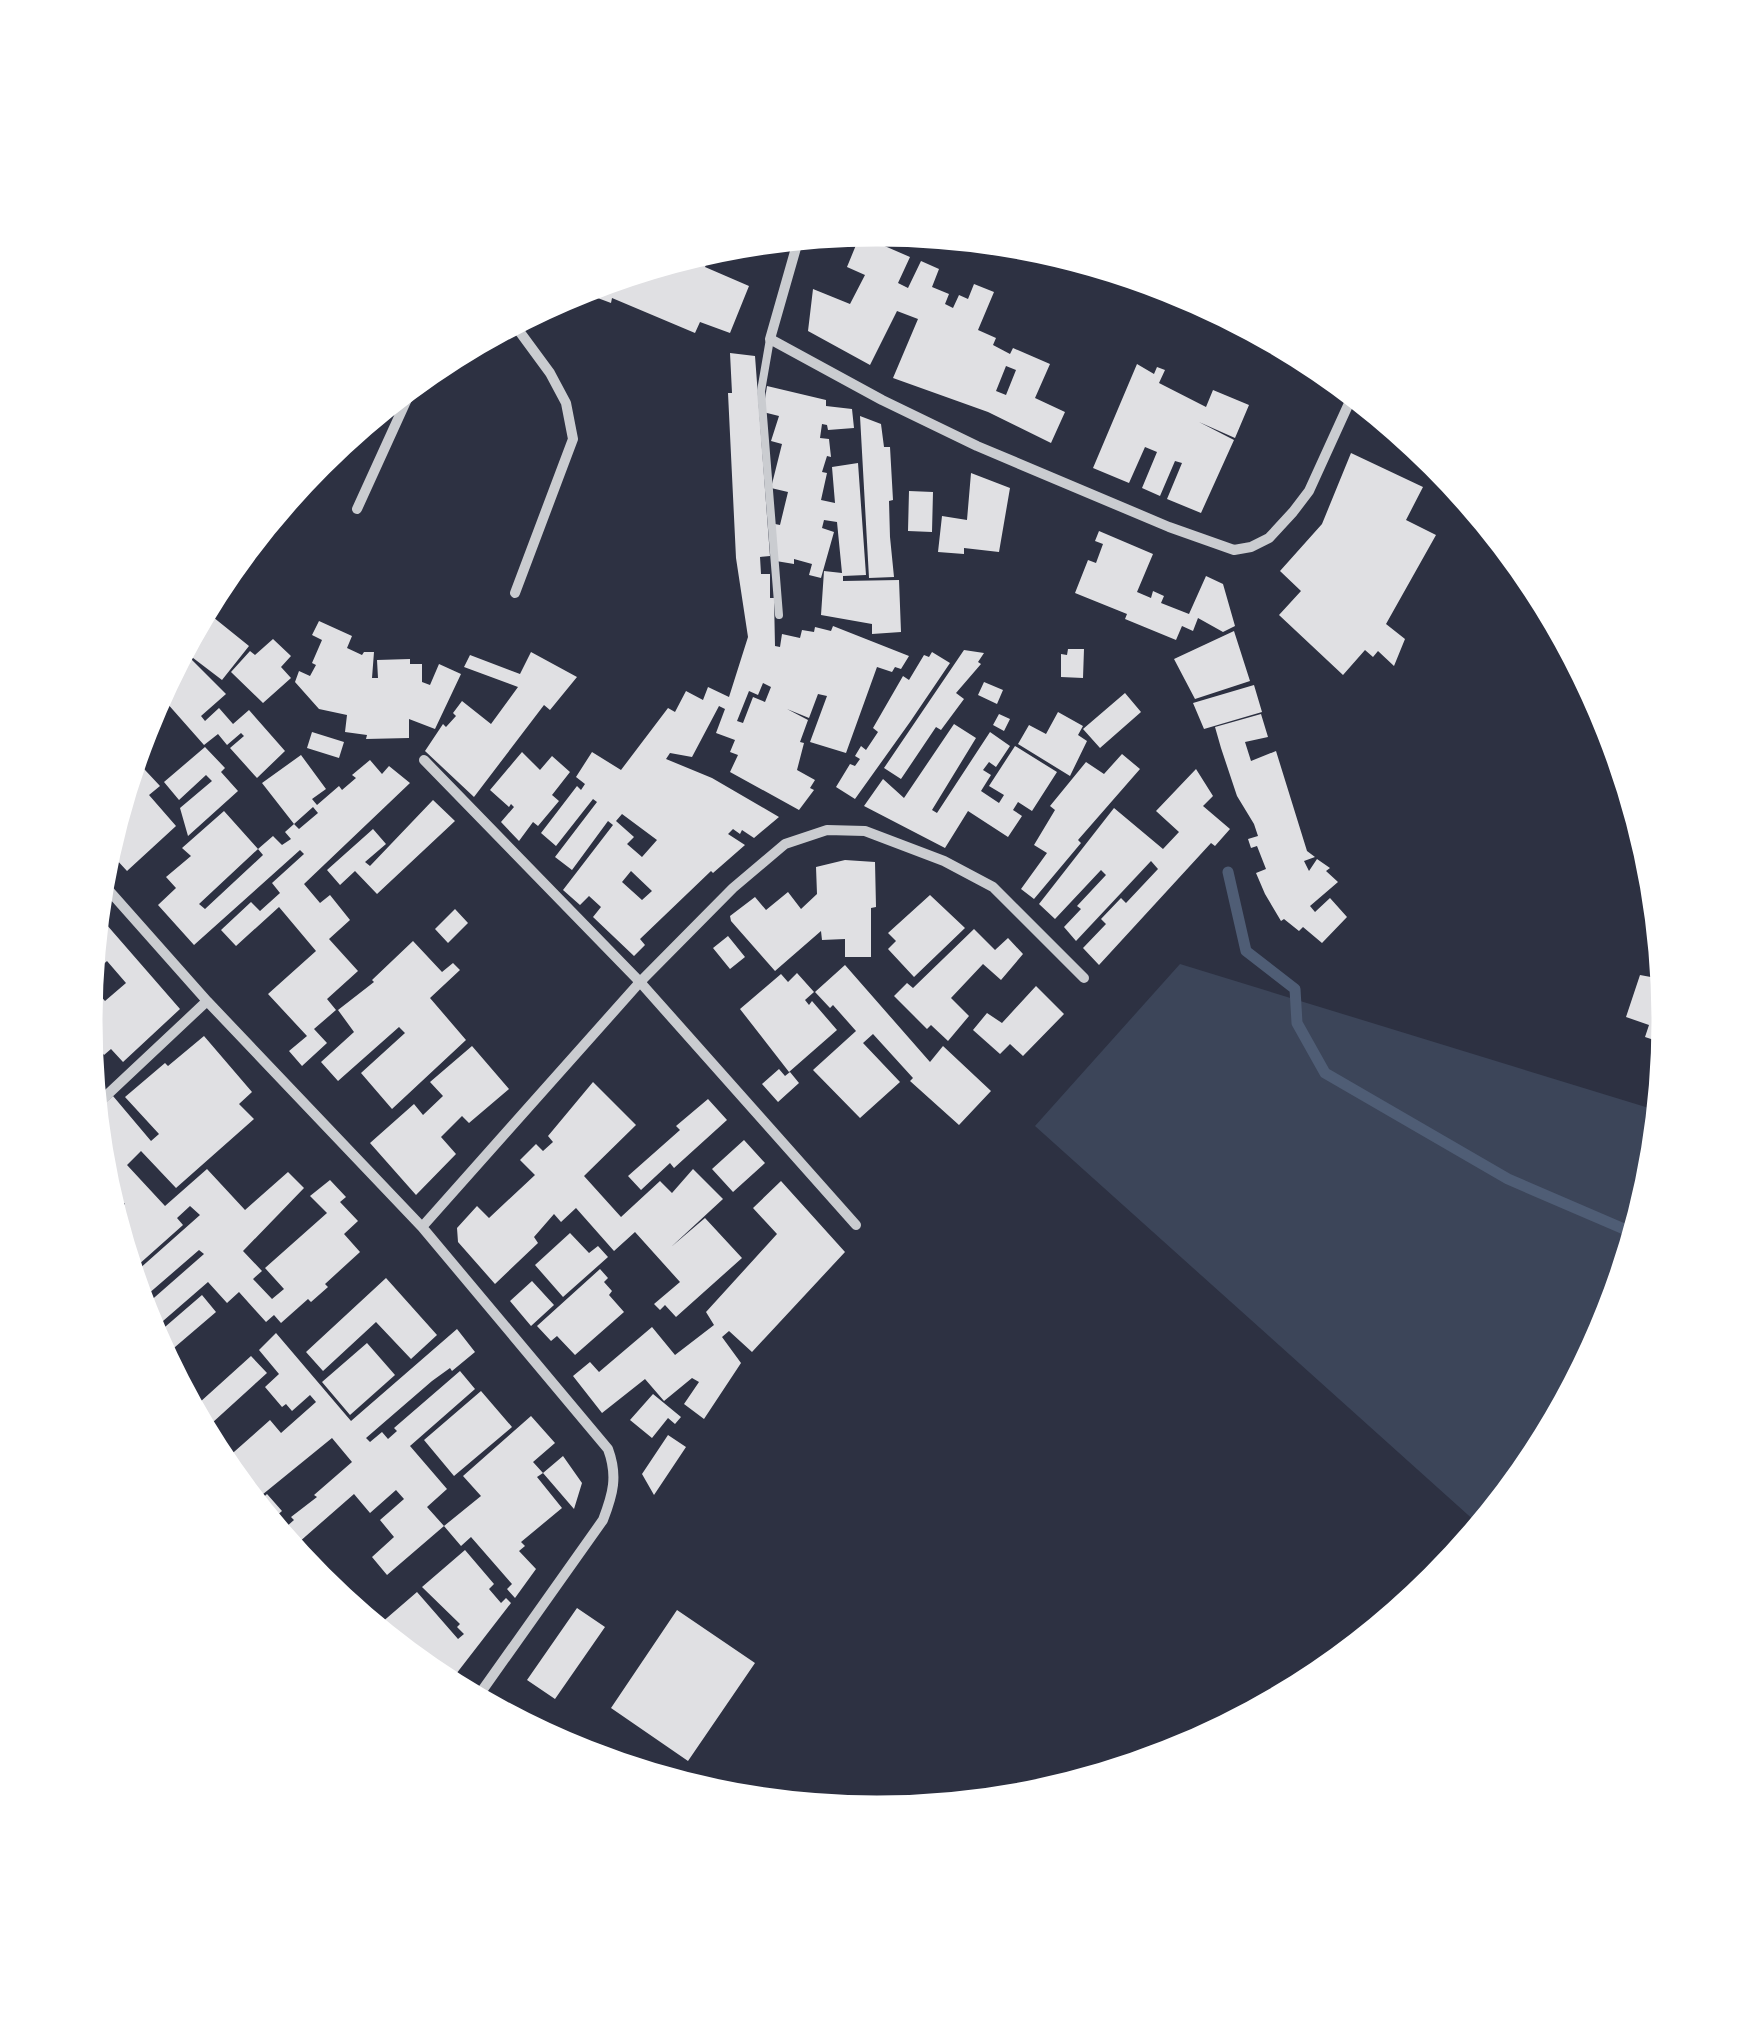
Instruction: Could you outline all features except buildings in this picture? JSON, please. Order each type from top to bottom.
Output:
[{"type":"street","points":[[796,249],[770,339],[977,446],[1170,528],[1234,550],[1269,538],[1293,512],[1309,490],[1349,404]]},
{"type":"street","points":[[515,594],[572,440],[566,404],[550,373],[519,331]]},
{"type":"street","points":[[357,509],[405,405]]},
{"type":"street","points":[[424,760],[640,982],[856,1225]]},
{"type":"street","points":[[422,1227],[640,982],[734,888],[785,844],[827,830],[865,831],[944,862],[994,887],[1084,978]]},
{"type":"street","points":[[111,893],[207,1001],[422,1227],[608,1450],[615,1470],[614,1493],[603,1520],[482,1690]]},
{"type":"street","points":[[105,1097],[207,1001]]},
{"type":"lane","points":[[770,339],[761,391],[780,615]]},
{"type":"shaded area","points":[[1180,964],[1648,1108],[1628,1222],[1595,1318],[1550,1410],[1473,1519],[1035,1126]]},
{"type":"waterway","points":[[1228,872],[1246,951],[1295,989],[1297,1023],[1325,1073],[1508,1179],[1626,1230]]}]
